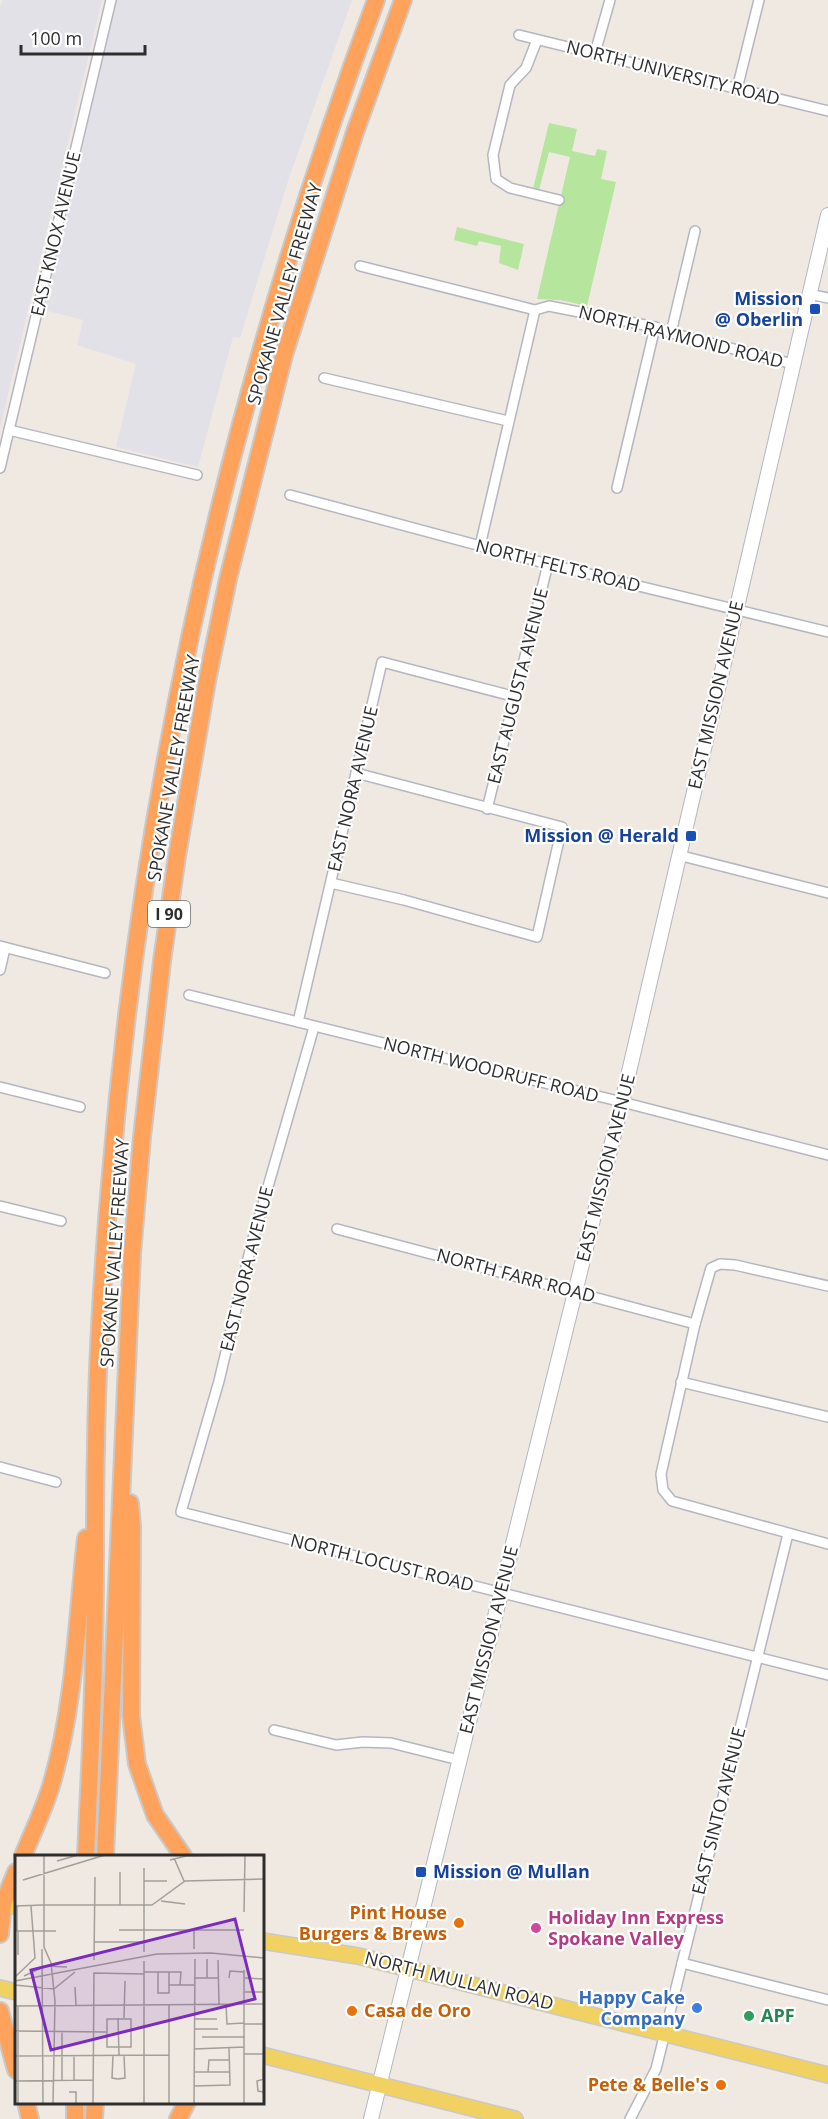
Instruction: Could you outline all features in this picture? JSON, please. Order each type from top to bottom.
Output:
[{"type":"highway","name":"SPOKANE VALLEY FREEWAY","points":[[86,1855],[94,1652],[96,1444],[104,1268],[111,1171],[126,1030],[150,851],[182,675],[224,489],[271,315],[314,176],[376,0]]},
{"type":"highway","name":"SPOKANE VALLEY FREEWAY","points":[[105,1855],[132,1254],[142,1137],[169,914],[207,681],[228,579],[284,355],[355,132],[403,0]]},
{"type":"highway","points":[[124,1441],[132,1527],[131,1714],[137,1764],[155,1815],[182,1855]]},
{"type":"highway","points":[[24,1855],[53,1782],[63,1739],[96,1444]]},
{"type":"highway","points":[[0,1934],[15,1876]]},
{"type":"highway","points":[[0,1941],[15,1919]]},
{"type":"highway","points":[[0,2011],[15,2066]]},
{"type":"highway","points":[[26,2104],[30,2119]]},
{"type":"highway","points":[[94,2119],[95,2104]]},
{"type":"highway","points":[[178,2119],[186,2104]]},
{"type":"main road","name":"NORTH MULLAN ROAD","points":[[264,1941],[358,1956],[828,2075]]},
{"type":"main road","points":[[0,1988],[15,1992]]},
{"type":"main road","points":[[264,2056],[515,2119]]},
{"type":"street","name":"EAST KNOX AVENUE","points":[[0,468],[111,0]]},
{"type":"street","points":[[595,53],[610,0]]},
{"type":"street","points":[[737,89],[759,0]]},
{"type":"street","name":"NORTH UNIVERSITY ROAD","points":[[519,35],[828,111]]},
{"type":"street","points":[[537,40],[526,68],[510,85],[493,155],[496,179],[510,188],[559,200]]},
{"type":"street","name":"EAST MISSION AVENUE","points":[[371,2119],[622,1102],[828,214]]},
{"type":"street","points":[[671,333],[695,231]]},
{"type":"street","name":"NORTH RAYMOND ROAD","points":[[360,266],[535,310],[549,306],[655,327],[793,364]]},
{"type":"street","points":[[809,294],[828,298]]},
{"type":"street","points":[[480,546],[535,310]]},
{"type":"street","points":[[617,488],[655,327]]},
{"type":"street","points":[[324,378],[508,422]]},
{"type":"street","points":[[9,430],[197,475]]},
{"type":"street","name":"NORTH FELTS ROAD","points":[[290,495],[548,564],[828,633]]},
{"type":"street","name":"EAST AUGUSTA AVENUE","points":[[487,809],[548,564]]},
{"type":"street","name":"EAST NORA AVENUE","points":[[298,1022],[382,662],[516,697]]},
{"type":"street","points":[[331,883],[404,900],[537,937],[562,827],[356,773]]},
{"type":"street","points":[[678,855],[828,894]]},
{"type":"street","points":[[0,970],[3,947],[105,973]]},
{"type":"street","name":"NORTH WOODRUFF ROAD","points":[[189,995],[828,1155]]},
{"type":"street","name":"EAST NORA AVENUE","points":[[181,1512],[219,1381],[252,1242],[314,1027]]},
{"type":"street","points":[[0,1088],[80,1107]]},
{"type":"street","points":[[0,1206],[61,1221]]},
{"type":"street","name":"NORTH FARR ROAD","points":[[337,1229],[695,1323]]},
{"type":"street","points":[[828,1286],[735,1265],[720,1264],[711,1268],[695,1323],[661,1474],[663,1490],[672,1501],[828,1544]]},
{"type":"street","points":[[681,1382],[828,1417]]},
{"type":"street","points":[[0,1467],[56,1482]]},
{"type":"street","name":"NORTH LOCUST ROAD","points":[[181,1512],[828,1675]]},
{"type":"street","name":"EAST SINTO AVENUE","points":[[630,2119],[654,2074],[788,1534]]},
{"type":"street","points":[[274,1730],[336,1745],[363,1742],[391,1743],[459,1760]]},
{"type":"street","points":[[682,1963],[828,2000]]},
{"type":"shaded area","points":[[3,0],[102,0],[0,428],[0,6]]},
{"type":"shaded area","points":[[117,0],[352,0],[289,178],[240,338],[233,337],[198,467],[116,447],[136,364],[77,345],[83,320],[44,310]]},
{"type":"green space","points":[[549,123],[577,129],[572,151],[595,156],[597,149],[607,151],[601,179],[616,182],[587,306],[560,300],[537,299],[570,157],[549,152],[539,190],[533,189]]},
{"type":"green space","points":[[457,227],[524,244],[518,270],[499,263],[501,246],[479,241],[477,246],[454,240]]},
{"type":"place","name":"Mission @ Oberlin","points":[[815,309]]},
{"type":"place","name":"Mission @ Herald","points":[[691,836]]},
{"type":"place","name":"Mission @ Mullan","points":[[421,1872]]},
{"type":"place","name":"Pint House Burgers & Brews","points":[[459,1923]]},
{"type":"place","name":"Holiday Inn Express Spokane Valley","points":[[536,1928]]},
{"type":"place","name":"Happy Cake Company","points":[[697,2008]]},
{"type":"place","name":"Casa de Oro","points":[[352,2011]]},
{"type":"place","name":"APF","points":[[749,2016]]},
{"type":"place","name":"Pete & Belle's","points":[[721,2085]]}]
